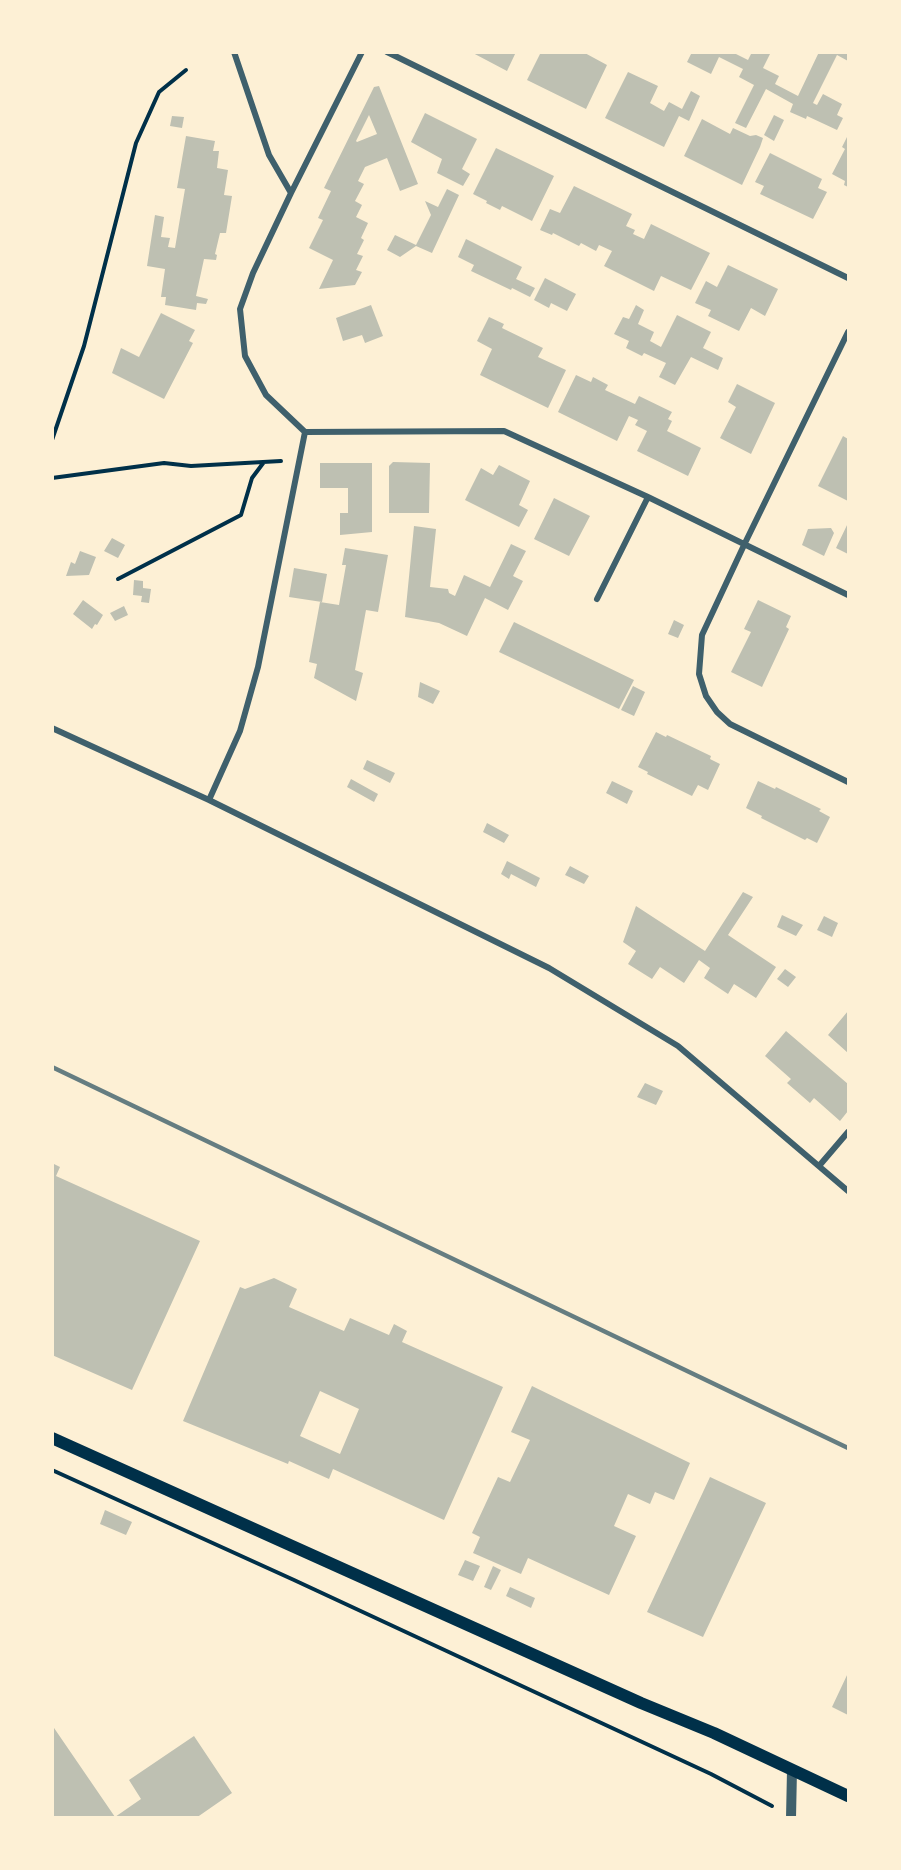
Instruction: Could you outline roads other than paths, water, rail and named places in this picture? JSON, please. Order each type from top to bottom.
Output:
[{"type":"main road","points":[[52,1438],[714,1733],[849,1796]]},
{"type":"street","points":[[234,52],[269,155],[291,192]]},
{"type":"street","points":[[362,52],[291,192],[253,273],[240,309],[245,356],[266,396],[305,432],[504,431],[648,497],[849,594]]},
{"type":"street","points":[[387,52],[849,278]]},
{"type":"street","points":[[849,332],[702,635],[699,674],[706,696],[717,712],[730,724],[849,782]]},
{"type":"street","points":[[208,800],[240,731],[258,667],[305,432]]},
{"type":"street","points":[[597,599],[648,497]]},
{"type":"street","points":[[52,728],[208,800],[549,968],[678,1046],[849,1191]]},
{"type":"street","points":[[819,1166],[849,1132]]},
{"type":"street","points":[[791,1818],[792,1770]]},
{"type":"railway","points":[[52,1067],[848,1448]]}]
